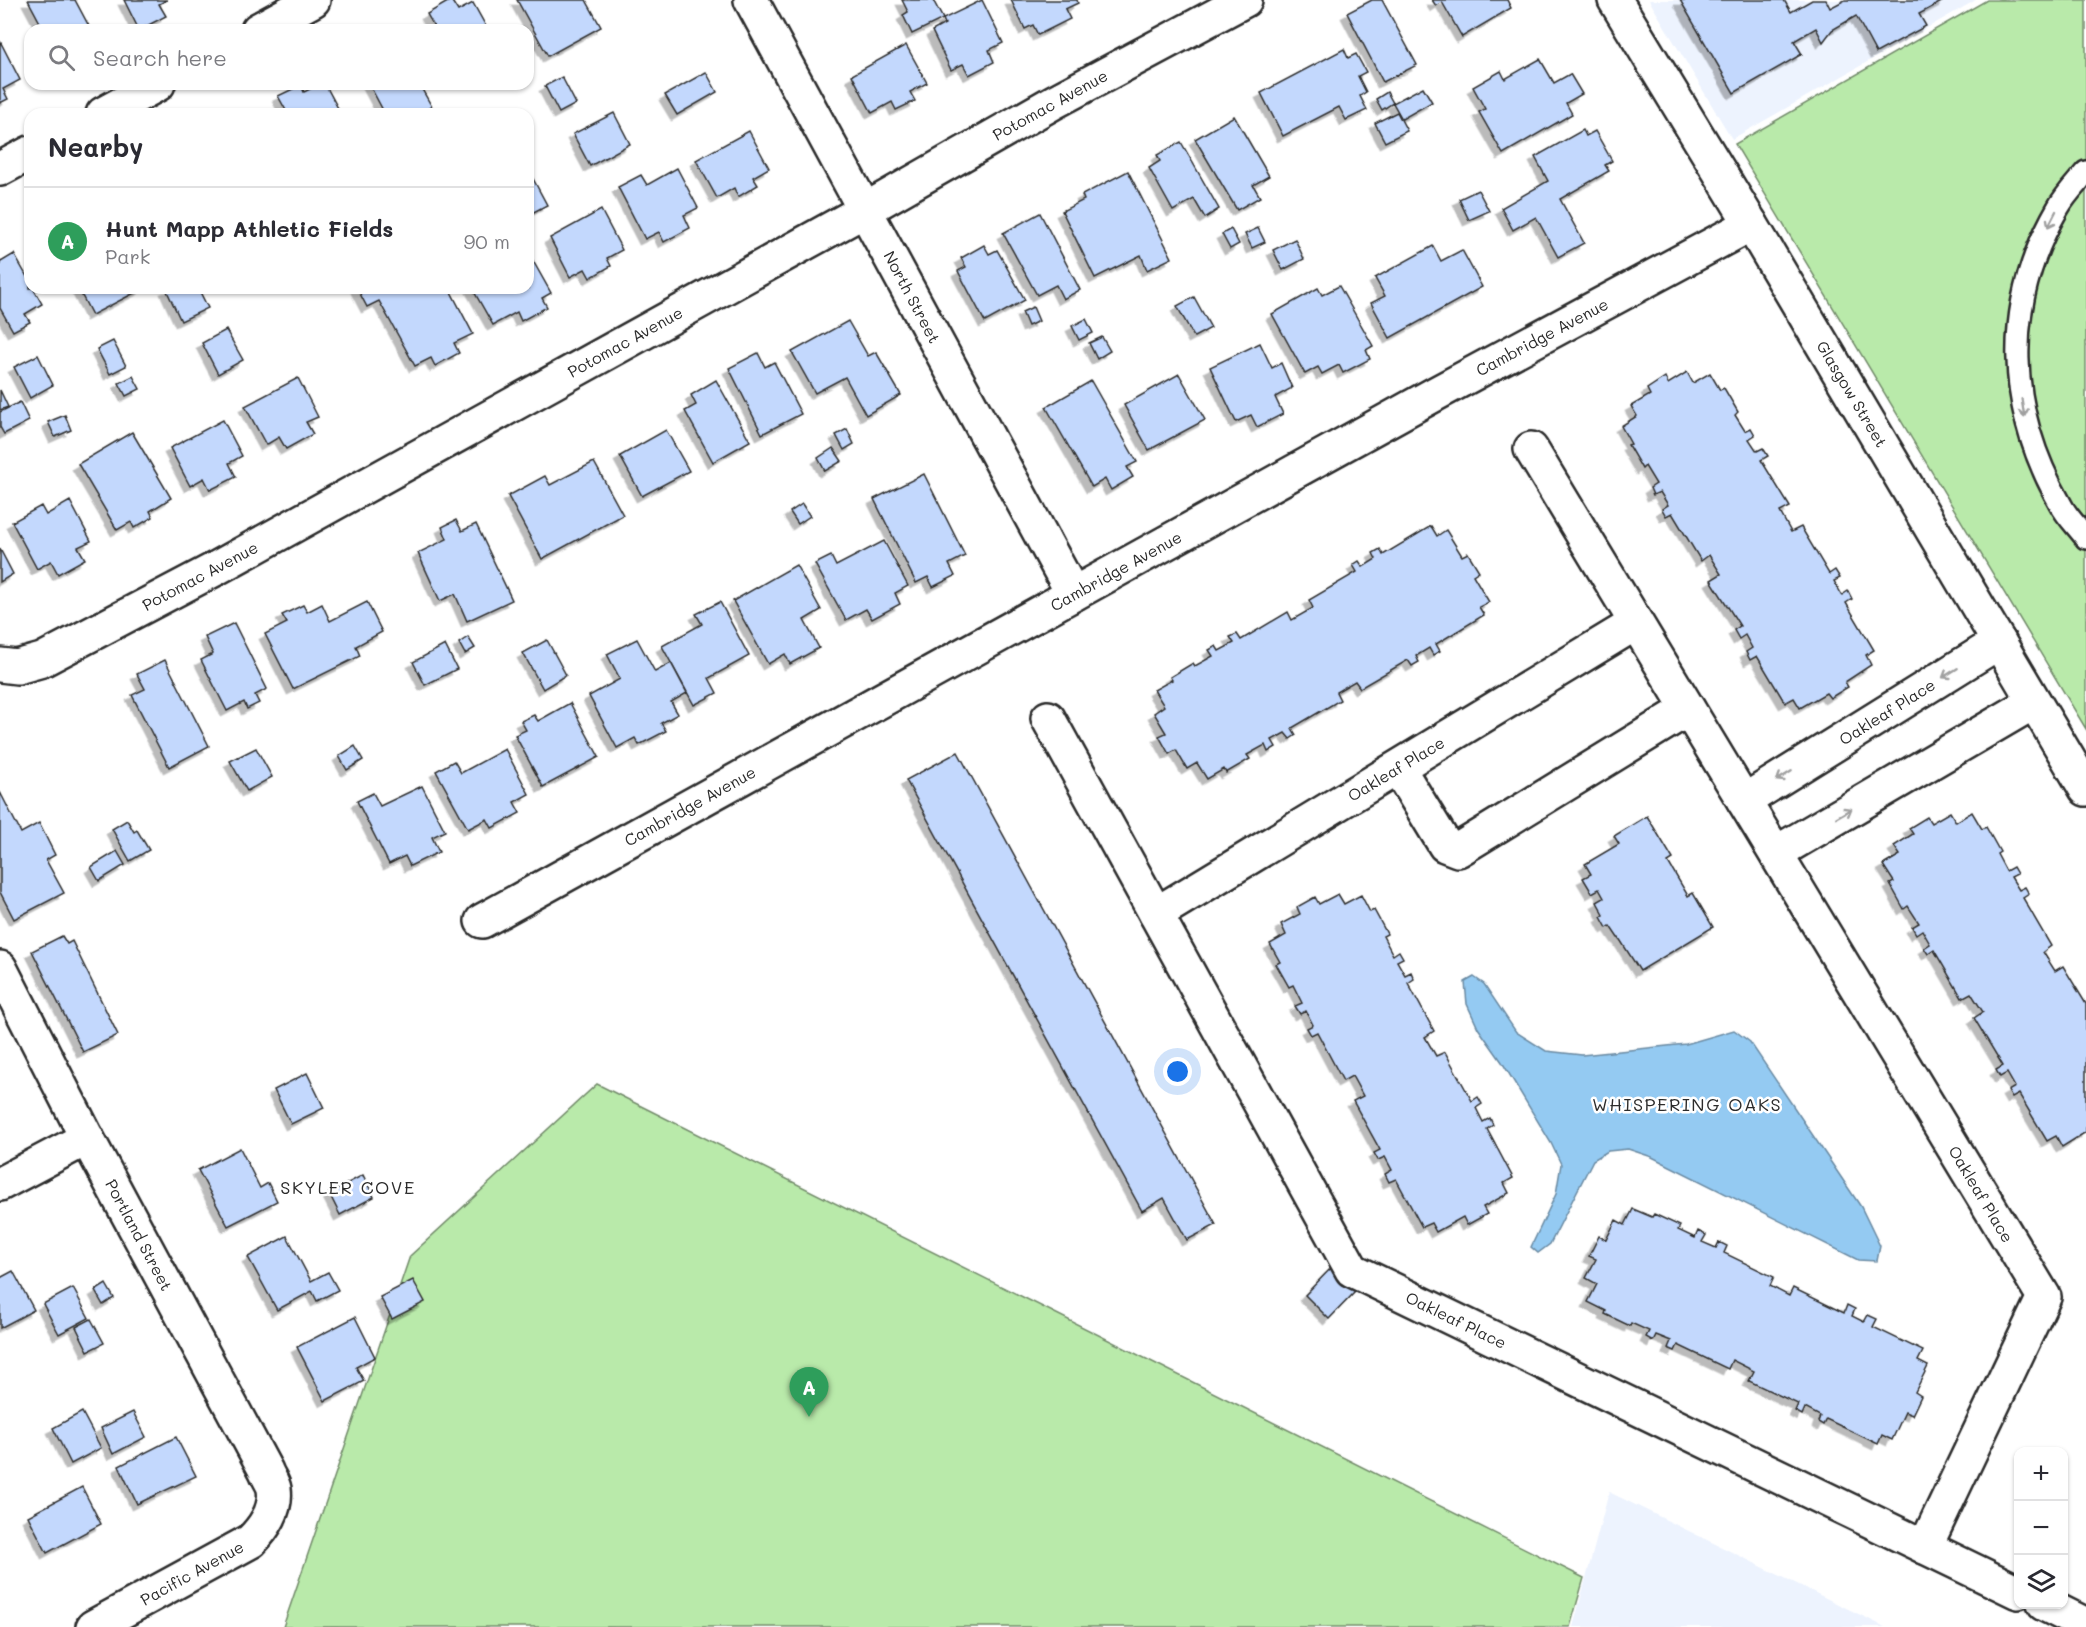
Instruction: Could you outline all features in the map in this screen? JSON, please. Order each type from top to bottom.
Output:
[{"type":"street","points":[[269,24],[313,0]]},
{"type":"street","name":"North Street","points":[[751,0],[1073,594]]},
{"type":"street","name":"Potomac Avenue","points":[[0,665],[17,666],[42,660],[226,563],[865,210],[1054,102],[1245,0]]},
{"type":"street","name":"Glasgow Street","points":[[1615,0],[1751,224],[2086,789]]},
{"type":"street","points":[[113,108],[147,90]]},
{"type":"street","points":[[0,170],[24,156]]},
{"type":"street","name":"Cambridge Avenue","points":[[482,921],[1437,393],[1751,224]]},
{"type":"street","name":"Oakleaf Place","points":[[1531,449],[2044,1297],[1925,1547]]},
{"type":"street","name":"Oakleaf Place","points":[[1156,914],[1636,623]]},
{"type":"street","name":"Oakleaf Place","points":[[1744,801],[2000,642]]},
{"type":"street","points":[[1776,853],[2034,702]]},
{"type":"street","points":[[1398,768],[1445,845],[1458,850],[1688,709]]},
{"type":"street","name":"Oakleaf Place","points":[[1048,718],[1352,1270],[2014,1590]]},
{"type":"street","name":"Portland Street","points":[[0,968],[87,1138],[266,1471],[274,1489],[274,1502]]},
{"type":"street","points":[[0,1184],[87,1138]]},
{"type":"street","name":"Pacific Avenue","points":[[93,1627],[251,1541],[264,1528],[274,1502]]},
{"type":"street","points":[[2052,1609],[2086,1625]]},
{"type":"lane","points":[[2086,172],[2059,206],[2041,241],[2027,278],[2020,317],[2017,367],[2024,416],[2036,454],[2062,507],[2086,538]]},
{"type":"shaded area","points":[[1649,0],[1976,0],[1732,139]]},
{"type":"shaded area","points":[[1609,1492],[1885,1627],[1573,1627]]},
{"type":"green space","points":[[1987,0],[2086,0],[2086,729],[1735,144]]},
{"type":"green space","points":[[597,1084],[1584,1578],[1570,1627],[283,1627],[410,1256]]},
{"type":"water","points":[[1474,977],[1484,984],[1516,1032],[1546,1051],[1582,1055],[1686,1044],[1734,1030],[1750,1042],[1861,1207],[1880,1246],[1877,1261],[1858,1260],[1652,1157],[1628,1149],[1608,1151],[1593,1160],[1550,1244],[1538,1253],[1531,1247],[1556,1194],[1561,1164],[1551,1143],[1502,1062],[1478,1028],[1467,1004],[1465,982]]},
{"type":"building","points":[[28,0],[75,0],[88,24],[41,24]]},
{"type":"building","points":[[124,0],[167,0],[159,4],[166,16],[151,24],[136,24]]},
{"type":"building","points":[[451,0],[458,11],[473,3],[485,24],[433,24],[427,14]]},
{"type":"building","points":[[517,0],[586,0],[601,27],[548,56],[534,31],[534,24],[530,24]]},
{"type":"building","points":[[902,0],[933,0],[943,19],[912,34],[903,15],[908,12]]},
{"type":"building","points":[[982,0],[1003,43],[989,50],[994,62],[969,75],[963,64],[951,70],[932,31],[945,24],[943,19]]},
{"type":"building","points":[[1011,0],[1077,0],[1078,3],[1065,9],[1070,19],[1038,35],[1033,25],[1025,29]]},
{"type":"building","points":[[1372,0],[1382,0],[1417,65],[1383,82],[1347,13]]},
{"type":"building","points":[[1432,0],[1507,0],[1511,8],[1462,37],[1442,2],[1436,6]]},
{"type":"building","points":[[1680,0],[1784,0],[1791,12],[1812,0],[1826,0],[1830,8],[1845,0],[1945,0],[1919,14],[1926,26],[1876,53],[1856,16],[1832,30],[1823,42],[1816,28],[1794,41],[1802,54],[1734,93]]},
{"type":"building","points":[[0,41],[20,80],[3,89],[8,99],[0,103]]},
{"type":"building","points":[[906,45],[927,83],[910,92],[915,101],[896,110],[892,102],[872,113],[852,75]]},
{"type":"building","points":[[1344,49],[1348,58],[1356,54],[1366,72],[1358,76],[1366,92],[1360,96],[1367,110],[1346,120],[1339,107],[1283,136],[1261,93]]},
{"type":"building","points":[[1540,59],[1554,83],[1570,74],[1582,94],[1566,103],[1572,114],[1503,154],[1479,112],[1485,109],[1473,87],[1501,71],[1505,79]]},
{"type":"building","points":[[706,72],[717,92],[677,115],[665,95]]},
{"type":"building","points":[[562,77],[576,104],[559,113],[545,86]]},
{"type":"building","points":[[1423,87],[1432,102],[1402,119],[1393,103]]},
{"type":"building","points":[[291,90],[303,90],[304,92],[328,90],[338,108],[285,108],[278,96]]},
{"type":"building","points":[[372,90],[422,90],[432,107],[430,108],[382,108]]},
{"type":"building","points":[[1387,92],[1393,103],[1382,110],[1376,99]]},
{"type":"building","points":[[1397,112],[1407,131],[1385,142],[1375,123]]},
{"type":"building","points":[[614,113],[630,144],[590,166],[573,134]]},
{"type":"building","points":[[1234,116],[1269,176],[1253,185],[1260,197],[1237,210],[1195,139]]},
{"type":"building","points":[[1583,130],[1586,136],[1595,131],[1612,161],[1605,165],[1609,171],[1560,199],[1584,243],[1558,257],[1536,217],[1513,230],[1501,208],[1548,181],[1535,157]]},
{"type":"building","points":[[749,131],[769,168],[753,177],[758,185],[738,197],[734,188],[717,198],[696,160]]},
{"type":"building","points":[[1181,142],[1219,209],[1205,218],[1194,199],[1173,211],[1149,168],[1160,161],[1157,155]]},
{"type":"building","points":[[677,168],[698,208],[684,215],[690,228],[664,242],[659,232],[645,239],[618,187],[641,175],[647,185]]},
{"type":"building","points":[[1128,171],[1172,258],[1147,270],[1141,255],[1095,278],[1062,211],[1084,200],[1082,195]]},
{"type":"building","points":[[534,181],[547,205],[534,212]]},
{"type":"building","points":[[1478,190],[1489,211],[1469,220],[1459,199]]},
{"type":"building","points":[[601,210],[622,250],[607,258],[611,266],[590,278],[585,269],[570,277],[550,238]]},
{"type":"building","points":[[1040,213],[1080,290],[1063,299],[1056,285],[1037,295],[1003,233]]},
{"type":"building","points":[[1258,228],[1265,242],[1252,248],[1245,234]]},
{"type":"building","points":[[1231,229],[1239,244],[1230,249],[1222,234]]},
{"type":"building","points":[[1295,239],[1304,259],[1283,270],[1273,250]]},
{"type":"building","points":[[984,245],[989,254],[997,250],[1025,300],[985,322],[958,271],[966,267],[961,258]]},
{"type":"building","points":[[1433,246],[1441,261],[1462,250],[1482,287],[1390,338],[1371,303],[1385,296],[1375,278]]},
{"type":"building","points":[[14,254],[24,272],[24,294],[36,294],[42,304],[25,314],[30,322],[13,331],[0,308],[0,260],[1,262]]},
{"type":"building","points":[[534,263],[551,293],[542,298],[547,307],[521,321],[517,312],[493,325],[475,294],[534,294]]},
{"type":"building","points":[[1339,286],[1373,346],[1366,350],[1370,359],[1343,373],[1339,365],[1322,374],[1318,367],[1305,374],[1272,314],[1318,288],[1322,295]]},
{"type":"building","points":[[81,294],[132,294],[92,315]]},
{"type":"building","points":[[168,294],[201,294],[208,308],[181,321]]},
{"type":"building","points":[[360,294],[452,294],[473,334],[454,343],[459,353],[435,366],[431,358],[415,366],[379,301],[367,307]]},
{"type":"building","points":[[1194,297],[1211,328],[1194,337],[1177,306]]},
{"type":"building","points":[[1033,307],[1039,321],[1028,326],[1022,312]]},
{"type":"building","points":[[1086,319],[1093,333],[1079,340],[1072,326]]},
{"type":"building","points":[[848,321],[868,356],[876,352],[901,395],[866,415],[845,377],[815,393],[792,352]]},
{"type":"building","points":[[226,330],[243,360],[218,374],[202,343]]},
{"type":"building","points":[[1102,337],[1110,351],[1097,359],[1089,343]]},
{"type":"building","points":[[113,341],[126,366],[110,374],[97,349]]},
{"type":"building","points":[[1260,343],[1272,368],[1281,363],[1292,388],[1275,397],[1283,414],[1257,427],[1251,415],[1236,422],[1210,367]]},
{"type":"building","points":[[758,353],[765,367],[774,362],[801,414],[762,434],[729,368]]},
{"type":"building","points":[[38,355],[53,385],[30,398],[14,367]]},
{"type":"building","points":[[1687,372],[1693,383],[1710,373],[1720,390],[1724,388],[1738,412],[1735,415],[1745,431],[1751,428],[1755,435],[1749,439],[1757,451],[1763,448],[1768,456],[1761,460],[1790,507],[1780,512],[1791,532],[1801,527],[1829,574],[1835,570],[1840,578],[1834,581],[1842,595],[1848,591],[1852,599],[1846,603],[1874,650],[1866,655],[1871,665],[1845,682],[1848,687],[1830,698],[1826,693],[1800,708],[1794,698],[1785,703],[1757,656],[1750,660],[1746,652],[1752,648],[1745,635],[1739,639],[1734,630],[1740,626],[1711,580],[1721,574],[1709,555],[1701,561],[1672,513],[1666,516],[1662,509],[1668,505],[1660,492],[1653,495],[1650,488],[1656,484],[1645,466],[1642,469],[1628,445],[1631,444],[1621,426],[1637,416],[1631,406],[1650,395],[1647,389],[1665,377],[1668,384]]},
{"type":"building","points":[[1179,374],[1205,420],[1149,450],[1124,405]]},
{"type":"building","points":[[133,376],[140,389],[126,396],[119,383]]},
{"type":"building","points":[[298,378],[318,417],[306,422],[313,434],[286,449],[279,437],[266,445],[245,406]]},
{"type":"building","points":[[716,380],[750,441],[713,462],[685,411],[696,405],[691,395]]},
{"type":"building","points":[[1091,381],[1137,462],[1127,467],[1133,477],[1111,490],[1105,479],[1092,487],[1046,407]]},
{"type":"building","points":[[0,390],[8,407],[0,410]]},
{"type":"building","points":[[20,402],[29,421],[4,434],[0,427],[0,412]]},
{"type":"building","points":[[65,415],[71,430],[55,437],[48,422]]},
{"type":"building","points":[[223,420],[242,456],[229,463],[236,477],[210,490],[204,478],[190,486],[170,448]]},
{"type":"building","points":[[847,429],[854,444],[844,450],[836,435]]},
{"type":"building","points":[[666,430],[689,471],[642,496],[620,456]]},
{"type":"building","points":[[132,432],[171,498],[150,511],[153,517],[134,528],[131,522],[117,530],[78,464]]},
{"type":"building","points":[[833,448],[842,461],[825,471],[818,458]]},
{"type":"building","points":[[594,462],[623,515],[542,559],[508,496],[545,476],[550,485]]},
{"type":"building","points":[[924,474],[965,556],[949,564],[955,576],[933,587],[928,577],[916,583],[874,499]]},
{"type":"building","points":[[70,501],[91,541],[78,547],[85,559],[58,574],[51,561],[37,569],[12,522],[41,506],[46,515]]},
{"type":"building","points":[[802,504],[810,516],[798,524],[790,512]]},
{"type":"building","points":[[456,520],[462,531],[476,524],[512,600],[467,621],[455,594],[440,601],[418,553],[447,539],[442,527]]},
{"type":"building","points":[[1431,526],[1437,536],[1446,530],[1462,556],[1468,553],[1479,571],[1473,575],[1489,602],[1479,607],[1484,615],[1436,644],[1440,651],[1433,655],[1429,648],[1416,656],[1419,662],[1412,666],[1408,660],[1360,688],[1355,681],[1336,692],[1340,700],[1292,728],[1296,735],[1290,739],[1285,733],[1272,740],[1276,747],[1268,752],[1265,745],[1247,755],[1250,759],[1226,773],[1224,769],[1207,779],[1197,763],[1187,769],[1176,750],[1169,754],[1159,736],[1166,733],[1154,713],[1164,706],[1154,690],[1172,680],[1170,677],[1193,663],[1195,666],[1213,656],[1209,650],[1216,646],[1219,651],[1234,643],[1230,637],[1237,634],[1241,640],[1288,612],[1292,620],[1313,608],[1309,600],[1357,572],[1353,565],[1359,561],[1363,567],[1376,559],[1373,553],[1380,549],[1383,555]]},
{"type":"building","points":[[884,541],[908,586],[895,593],[900,604],[872,619],[866,609],[846,620],[815,564],[831,556],[836,566]]},
{"type":"building","points":[[0,549],[13,574],[0,582]]},
{"type":"building","points":[[796,565],[821,610],[804,620],[819,648],[790,664],[785,654],[768,664],[733,601]]},
{"type":"building","points":[[367,602],[382,632],[356,646],[360,656],[293,689],[265,634],[287,623],[282,615],[303,605],[307,612],[322,604],[330,621]]},
{"type":"building","points":[[720,602],[749,656],[709,678],[717,693],[694,705],[662,646],[702,624],[696,614]]},
{"type":"building","points":[[234,623],[267,689],[255,695],[259,703],[247,709],[244,702],[227,711],[201,660],[213,654],[205,637]]},
{"type":"building","points":[[468,637],[475,648],[465,654],[459,643]]},
{"type":"building","points":[[637,639],[655,672],[671,663],[687,693],[671,702],[678,714],[661,723],[666,731],[639,745],[635,738],[617,748],[589,696],[620,679],[607,654]]},
{"type":"building","points":[[547,640],[566,675],[543,689],[523,653]]},
{"type":"building","points":[[445,645],[457,669],[425,685],[413,662]]},
{"type":"building","points":[[165,660],[209,746],[169,767],[132,695],[145,689],[137,674]]},
{"type":"building","points":[[570,703],[599,757],[543,787],[515,735],[526,730],[521,721],[534,715],[538,721]]},
{"type":"building","points":[[355,746],[363,760],[347,770],[339,756]]},
{"type":"building","points":[[256,748],[272,777],[247,791],[230,761]]},
{"type":"building","points":[[505,749],[529,794],[514,802],[520,813],[492,828],[487,819],[468,829],[436,771],[454,761],[461,773]]},
{"type":"building","points":[[958,752],[1216,1225],[1187,1240],[1164,1198],[1142,1211],[906,780]]},
{"type":"building","points":[[422,786],[445,831],[432,837],[439,852],[410,866],[405,856],[389,864],[357,801],[373,793],[380,806]]},
{"type":"building","points":[[0,792],[21,833],[39,823],[55,855],[46,860],[64,893],[14,919],[0,892]]},
{"type":"building","points":[[1950,812],[1956,822],[1972,812],[1982,829],[1986,827],[2000,852],[1997,854],[2006,871],[2013,867],[2017,874],[2011,877],[2019,890],[2025,887],[2029,894],[2023,898],[2051,946],[2043,952],[2055,971],[2063,966],[2086,1004],[2086,1132],[2062,1147],[2056,1136],[2047,1141],[2019,1094],[2012,1098],[2008,1091],[2015,1087],[2007,1073],[2000,1077],[1996,1070],[2003,1066],[1974,1018],[1983,1012],[1971,993],[1962,998],[1934,950],[1928,954],[1924,948],[1930,944],[1922,930],[1916,934],[1912,927],[1919,923],[1908,906],[1904,909],[1890,884],[1894,882],[1883,865],[1900,855],[1894,846],[1913,834],[1909,828],[1927,817],[1931,823]]},
{"type":"building","points":[[1647,816],[1673,859],[1668,862],[1688,896],[1693,893],[1713,927],[1640,971],[1619,938],[1610,926],[1607,928],[1601,917],[1604,915],[1597,902],[1604,898],[1599,889],[1592,893],[1583,878],[1591,874],[1585,864],[1619,844],[1614,836]]},
{"type":"building","points":[[127,820],[134,832],[137,830],[149,850],[130,861],[112,829]]},
{"type":"building","points":[[117,851],[125,865],[99,881],[91,867]]},
{"type":"building","points":[[1338,894],[1344,904],[1361,895],[1370,912],[1374,910],[1387,934],[1383,936],[1393,955],[1399,951],[1403,958],[1397,961],[1405,975],[1411,972],[1414,979],[1408,983],[1434,1031],[1425,1037],[1436,1056],[1445,1052],[1472,1101],[1478,1097],[1482,1104],[1476,1108],[1483,1122],[1490,1118],[1493,1125],[1487,1129],[1513,1178],[1504,1183],[1509,1193],[1483,1207],[1487,1214],[1467,1225],[1463,1217],[1436,1232],[1431,1223],[1422,1227],[1396,1179],[1389,1182],[1385,1174],[1392,1170],[1385,1157],[1378,1160],[1374,1153],[1380,1150],[1353,1101],[1363,1096],[1352,1076],[1343,1081],[1317,1032],[1311,1035],[1307,1028],[1313,1025],[1306,1011],[1300,1014],[1295,1006],[1302,1003],[1293,985],[1289,987],[1276,964],[1280,962],[1270,944],[1286,935],[1281,924],[1300,914],[1297,907],[1315,897],[1319,904]]},
{"type":"building","points":[[62,936],[67,944],[72,941],[118,1035],[83,1052],[32,951]]},
{"type":"building","points":[[307,1073],[324,1108],[291,1124],[274,1090]]},
{"type":"building","points":[[240,1148],[260,1188],[268,1183],[277,1201],[228,1226],[198,1170]]},
{"type":"building","points":[[363,1175],[374,1197],[340,1215],[329,1193]]},
{"type":"building","points":[[1633,1209],[1652,1217],[1654,1214],[1680,1226],[1678,1230],[1695,1238],[1698,1231],[1706,1235],[1702,1242],[1716,1248],[1719,1242],[1727,1246],[1724,1253],[1774,1277],[1770,1286],[1789,1296],[1793,1288],[1844,1313],[1847,1305],[1855,1309],[1852,1316],[1864,1322],[1868,1315],[1877,1319],[1873,1327],[1923,1351],[1918,1361],[1928,1366],[1915,1392],[1921,1396],[1912,1415],[1905,1412],[1892,1440],[1882,1435],[1878,1444],[1826,1419],[1823,1425],[1818,1422],[1820,1416],[1805,1408],[1802,1415],[1795,1411],[1798,1404],[1749,1381],[1754,1371],[1732,1360],[1728,1369],[1678,1345],[1675,1351],[1668,1348],[1671,1341],[1656,1335],[1653,1341],[1646,1337],[1649,1331],[1631,1323],[1630,1326],[1605,1314],[1606,1311],[1588,1302],[1597,1284],[1586,1278],[1596,1259],[1589,1256],[1599,1236],[1606,1240],[1616,1220],[1625,1225]]},
{"type":"building","points":[[287,1236],[311,1281],[328,1272],[338,1290],[317,1301],[312,1291],[277,1310],[248,1257]]},
{"type":"building","points":[[1331,1268],[1355,1292],[1329,1319],[1305,1295]]},
{"type":"building","points":[[13,1271],[34,1310],[0,1328],[0,1278]]},
{"type":"building","points":[[413,1280],[425,1302],[392,1319],[380,1297]]},
{"type":"building","points":[[106,1284],[114,1298],[103,1305],[95,1291]]},
{"type":"building","points":[[73,1288],[89,1318],[59,1334],[43,1304]]},
{"type":"building","points":[[355,1317],[375,1357],[356,1367],[364,1381],[325,1401],[297,1347]]},
{"type":"building","points":[[91,1319],[104,1343],[88,1351],[76,1327]]},
{"type":"building","points":[[82,1412],[101,1448],[71,1464],[53,1428]]},
{"type":"building","points":[[133,1412],[146,1437],[113,1454],[101,1428]]},
{"type":"building","points":[[176,1437],[196,1476],[137,1504],[119,1466]]},
{"type":"building","points":[[82,1487],[101,1524],[47,1553],[28,1516]]},
{"type":"place","name":"Hunt Mapp Athletic Fields","points":[[809,1417]]},
{"type":"district","name":"WHISPERING OAKS","points":[[1687,1105]]},
{"type":"district","name":"SKYLER COVE","points":[[348,1188]]}]
